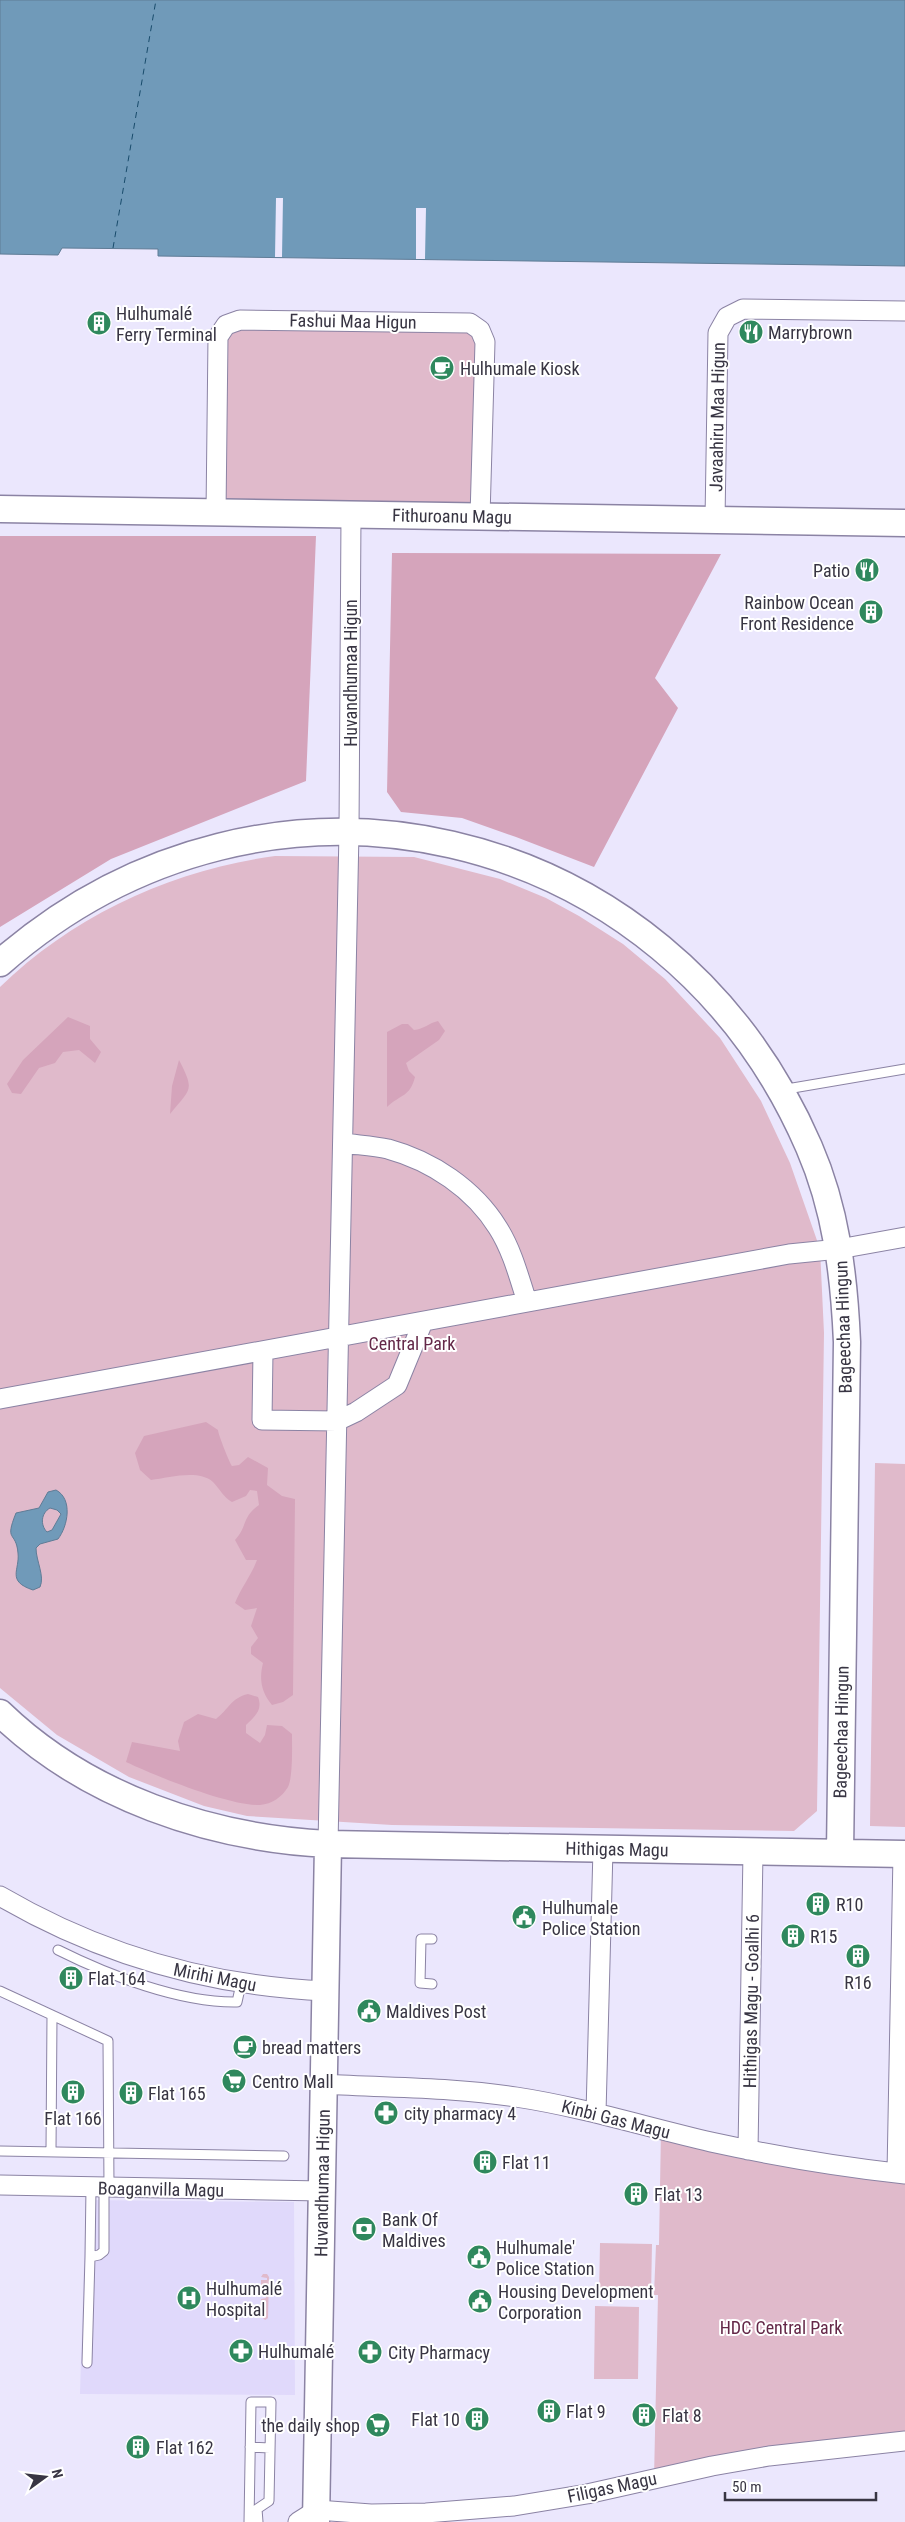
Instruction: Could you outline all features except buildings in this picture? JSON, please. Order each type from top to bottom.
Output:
[{"type":"street","name":"Javaahiru Maa Higun","points":[[715,520],[718,333],[727,317],[743,309],[905,311]]},
{"type":"street","name":"Fashui Maa Higun","points":[[216,513],[218,337],[226,325],[240,320],[420,322],[470,323],[476,326],[484,335],[480,516]]},
{"type":"street","name":"Fithuroanu Magu","points":[[0,509],[905,523]]},
{"type":"street","name":"Huvandhumaa Higun","points":[[310,2518],[322,2191],[343,1143],[351,514]]},
{"type":"street","name":"Bageechaa Hingun","points":[[0,963],[28,940],[85,900],[162,864],[202,851],[248,840],[299,834],[348,832],[418,838],[486,853],[527,868],[604,907],[653,940],[694,976],[745,1034],[781,1090],[815,1162],[828,1203],[839,1248],[844,1280],[847,1342],[840,1853]]},
{"type":"street","points":[[343,1143],[388,1149],[409,1157],[451,1179],[469,1193],[498,1228],[511,1256],[527,1302]]},
{"type":"street","points":[[0,1399],[789,1254],[905,1237]]},
{"type":"street","points":[[263,1351],[262,1420],[337,1421],[356,1412],[397,1386],[423,1322]]},
{"type":"street","points":[[3,1722],[71,1767],[132,1800],[164,1813],[230,1832],[265,1839],[328,1844]]},
{"type":"street","name":"Hithigas Magu","points":[[328,1844],[904,1854]]},
{"type":"street","points":[[596,2113],[603,1849]]},
{"type":"street","name":"Hithigas Magu - Goalhi 6","points":[[748,2150],[753,1852]]},
{"type":"street","points":[[901,2173],[904,1854]]},
{"type":"street","name":"Mirihi Magu","points":[[0,1896],[34,1916],[105,1948],[168,1968],[241,1984],[326,1991]]},
{"type":"street","name":"Kinbi Gas Magu","points":[[324,2084],[431,2087],[470,2090],[535,2100],[748,2150],[828,2164],[901,2173]]},
{"type":"street","name":"Boaganvilla Magu","points":[[0,2185],[322,2191]]},
{"type":"street","name":"Filigas Magu","points":[[310,2518],[514,2506],[587,2494],[712,2466],[769,2456],[905,2441]]},
{"type":"lane","points":[[781,1090],[905,1069]]},
{"type":"lane","points":[[432,1939],[421,1939],[420,1983],[432,1984]]},
{"type":"lane","points":[[58,1950],[88,1965],[133,1982],[216,2002],[237,2002],[241,1984]]},
{"type":"lane","points":[[0,1991],[108,2042],[108,2152],[90,2257],[87,2363]]},
{"type":"lane","points":[[51,2151],[52,2016]]},
{"type":"lane","points":[[0,2151],[284,2156]]},
{"type":"lane","points":[[90,2257],[99,2255],[104,2250],[101,2188]]},
{"type":"lane","points":[[249,2522],[251,2402],[271,2402],[269,2501],[257,2509],[258,2522]]},
{"type":"lane","points":[[250,2447],[270,2448]]},
{"type":"shaded area","points":[[0,536],[316,536],[306,781],[111,859],[0,927]]},
{"type":"shaded area","points":[[392,553],[721,554],[655,678],[678,708],[594,867],[462,818],[401,812],[387,792]]},
{"type":"shaded area","points":[[68,1017],[90,1026],[90,1039],[101,1052],[95,1063],[79,1050],[63,1052],[55,1063],[39,1068],[21,1094],[12,1093],[7,1084],[23,1060]]},
{"type":"shaded area","points":[[438,1021],[445,1031],[439,1040],[406,1063],[409,1071],[415,1077],[413,1083],[408,1092],[387,1107],[387,1032],[402,1024],[408,1024],[414,1030]]},
{"type":"shaded area","points":[[179,1060],[189,1084],[183,1099],[170,1114],[172,1086]]},
{"type":"shaded area","points":[[206,1422],[218,1430],[232,1466],[239,1465],[248,1457],[268,1468],[267,1485],[282,1496],[295,1499],[293,1695],[283,1702],[272,1705],[265,1695],[262,1685],[263,1663],[251,1654],[251,1647],[258,1638],[251,1626],[257,1608],[245,1610],[235,1603],[257,1560],[246,1560],[235,1540],[249,1514],[259,1505],[257,1491],[250,1490],[246,1496],[232,1502],[213,1482],[200,1476],[183,1475],[151,1480],[140,1470],[135,1453],[144,1436]]},
{"type":"shaded area","points":[[248,1694],[258,1697],[260,1706],[246,1725],[246,1733],[260,1743],[265,1735],[267,1725],[282,1726],[292,1734],[290,1782],[283,1794],[273,1802],[260,1805],[230,1801],[173,1782],[126,1762],[132,1742],[180,1751],[178,1741],[184,1722],[198,1714],[216,1719],[234,1701]]},
{"type":"shaded area","name":"Hulhumalé Hospital","points":[[86,2200],[294,2202],[295,2395],[80,2394]]},
{"type":"green space","points":[[226,325],[476,326],[480,517],[216,513]]},
{"type":"green space","name":"Central Park","points":[[275,856],[414,857],[500,879],[546,898],[623,944],[665,979],[720,1038],[761,1101],[790,1163],[820,1249],[824,1333],[817,1811],[794,1831],[392,1825],[247,1816],[204,1806],[129,1777],[57,1735],[0,1688],[0,987],[29,961],[60,938],[92,918],[127,900],[199,872]]},
{"type":"green space","points":[[875,1463],[905,1464],[905,1827],[870,1826]]},
{"type":"green space","name":"HDC Central Park","points":[[661,2130],[905,2174],[905,2441],[654,2478],[658,2295],[654,2295],[656,2245],[659,2245]]},
{"type":"green space","points":[[600,2243],[652,2244],[651,2297],[599,2296]]},
{"type":"green space","points":[[263,2274],[267,2274],[269,2277],[268,2318],[265,2320],[261,2316],[266,2316],[266,2314],[260,2313],[261,2299],[266,2298],[266,2296],[261,2295],[261,2280],[267,2280],[267,2278],[261,2277]]},
{"type":"green space","points":[[595,2306],[639,2307],[638,2379],[594,2379]]},
{"type":"water","points":[[0,0],[905,0],[905,266],[158,256],[158,249],[62,248],[58,255],[0,254]]},
{"type":"water","points":[[56,1490],[65,1500],[67,1506],[66,1520],[58,1539],[40,1544],[36,1548],[41,1583],[40,1587],[33,1590],[25,1587],[17,1579],[18,1553],[11,1529],[16,1513],[39,1508],[48,1492]],"holes":[[[50,1508],[57,1510],[61,1514],[52,1530],[47,1532],[42,1523],[43,1516]]]},
{"type":"pier","points":[[276,198],[283,198],[282,257],[275,257]]},
{"type":"pier","points":[[416,208],[426,208],[425,259],[416,259]]},
{"type":"ferry route","points":[[113,248],[156,0]]},
{"type":"place","name":"Hulhumalé Ferry Terminal","points":[[99,323]]},
{"type":"place","name":"Marrybrown","points":[[751,332]]},
{"type":"place","name":"Hulhumale Kiosk","points":[[442,368]]},
{"type":"place","name":"Patio","points":[[867,570]]},
{"type":"place","name":"Rainbow Ocean Front Residence","points":[[871,612]]},
{"type":"place","name":"R10","points":[[818,1904]]},
{"type":"place","name":"Hulhumale Police Station","points":[[524,1917]]},
{"type":"place","name":"R15","points":[[793,1936]]},
{"type":"place","name":"R16","points":[[858,1956]]},
{"type":"place","name":"Flat 164","points":[[71,1978]]},
{"type":"place","name":"Maldives Post","points":[[369,2011]]},
{"type":"place","name":"bread matters","points":[[245,2047]]},
{"type":"place","name":"Centro Mall","points":[[234,2081]]},
{"type":"place","name":"Flat 166","points":[[73,2092]]},
{"type":"place","name":"Flat 165","points":[[131,2093]]},
{"type":"place","name":"city pharmacy 4","points":[[386,2113]]},
{"type":"place","name":"Flat 11","points":[[485,2162]]},
{"type":"place","name":"Flat 13","points":[[636,2194]]},
{"type":"place","name":"Bank Of Maldives","points":[[364,2229]]},
{"type":"place","name":"Hulhumale' Police Station","points":[[479,2257]]},
{"type":"place","name":"Hulhumalé Hospital","points":[[189,2298]]},
{"type":"place","name":"Housing Development Corporation","points":[[480,2301]]},
{"type":"place","name":"Hulhumalé","points":[[241,2351]]},
{"type":"place","name":"City Pharmacy","points":[[370,2352]]},
{"type":"place","name":"Flat 9","points":[[549,2411]]},
{"type":"place","name":"Flat 8","points":[[644,2415]]},
{"type":"place","name":"Flat 10","points":[[477,2419]]},
{"type":"place","name":"the daily shop","points":[[378,2425]]},
{"type":"place","name":"Flat 162","points":[[138,2447]]}]
